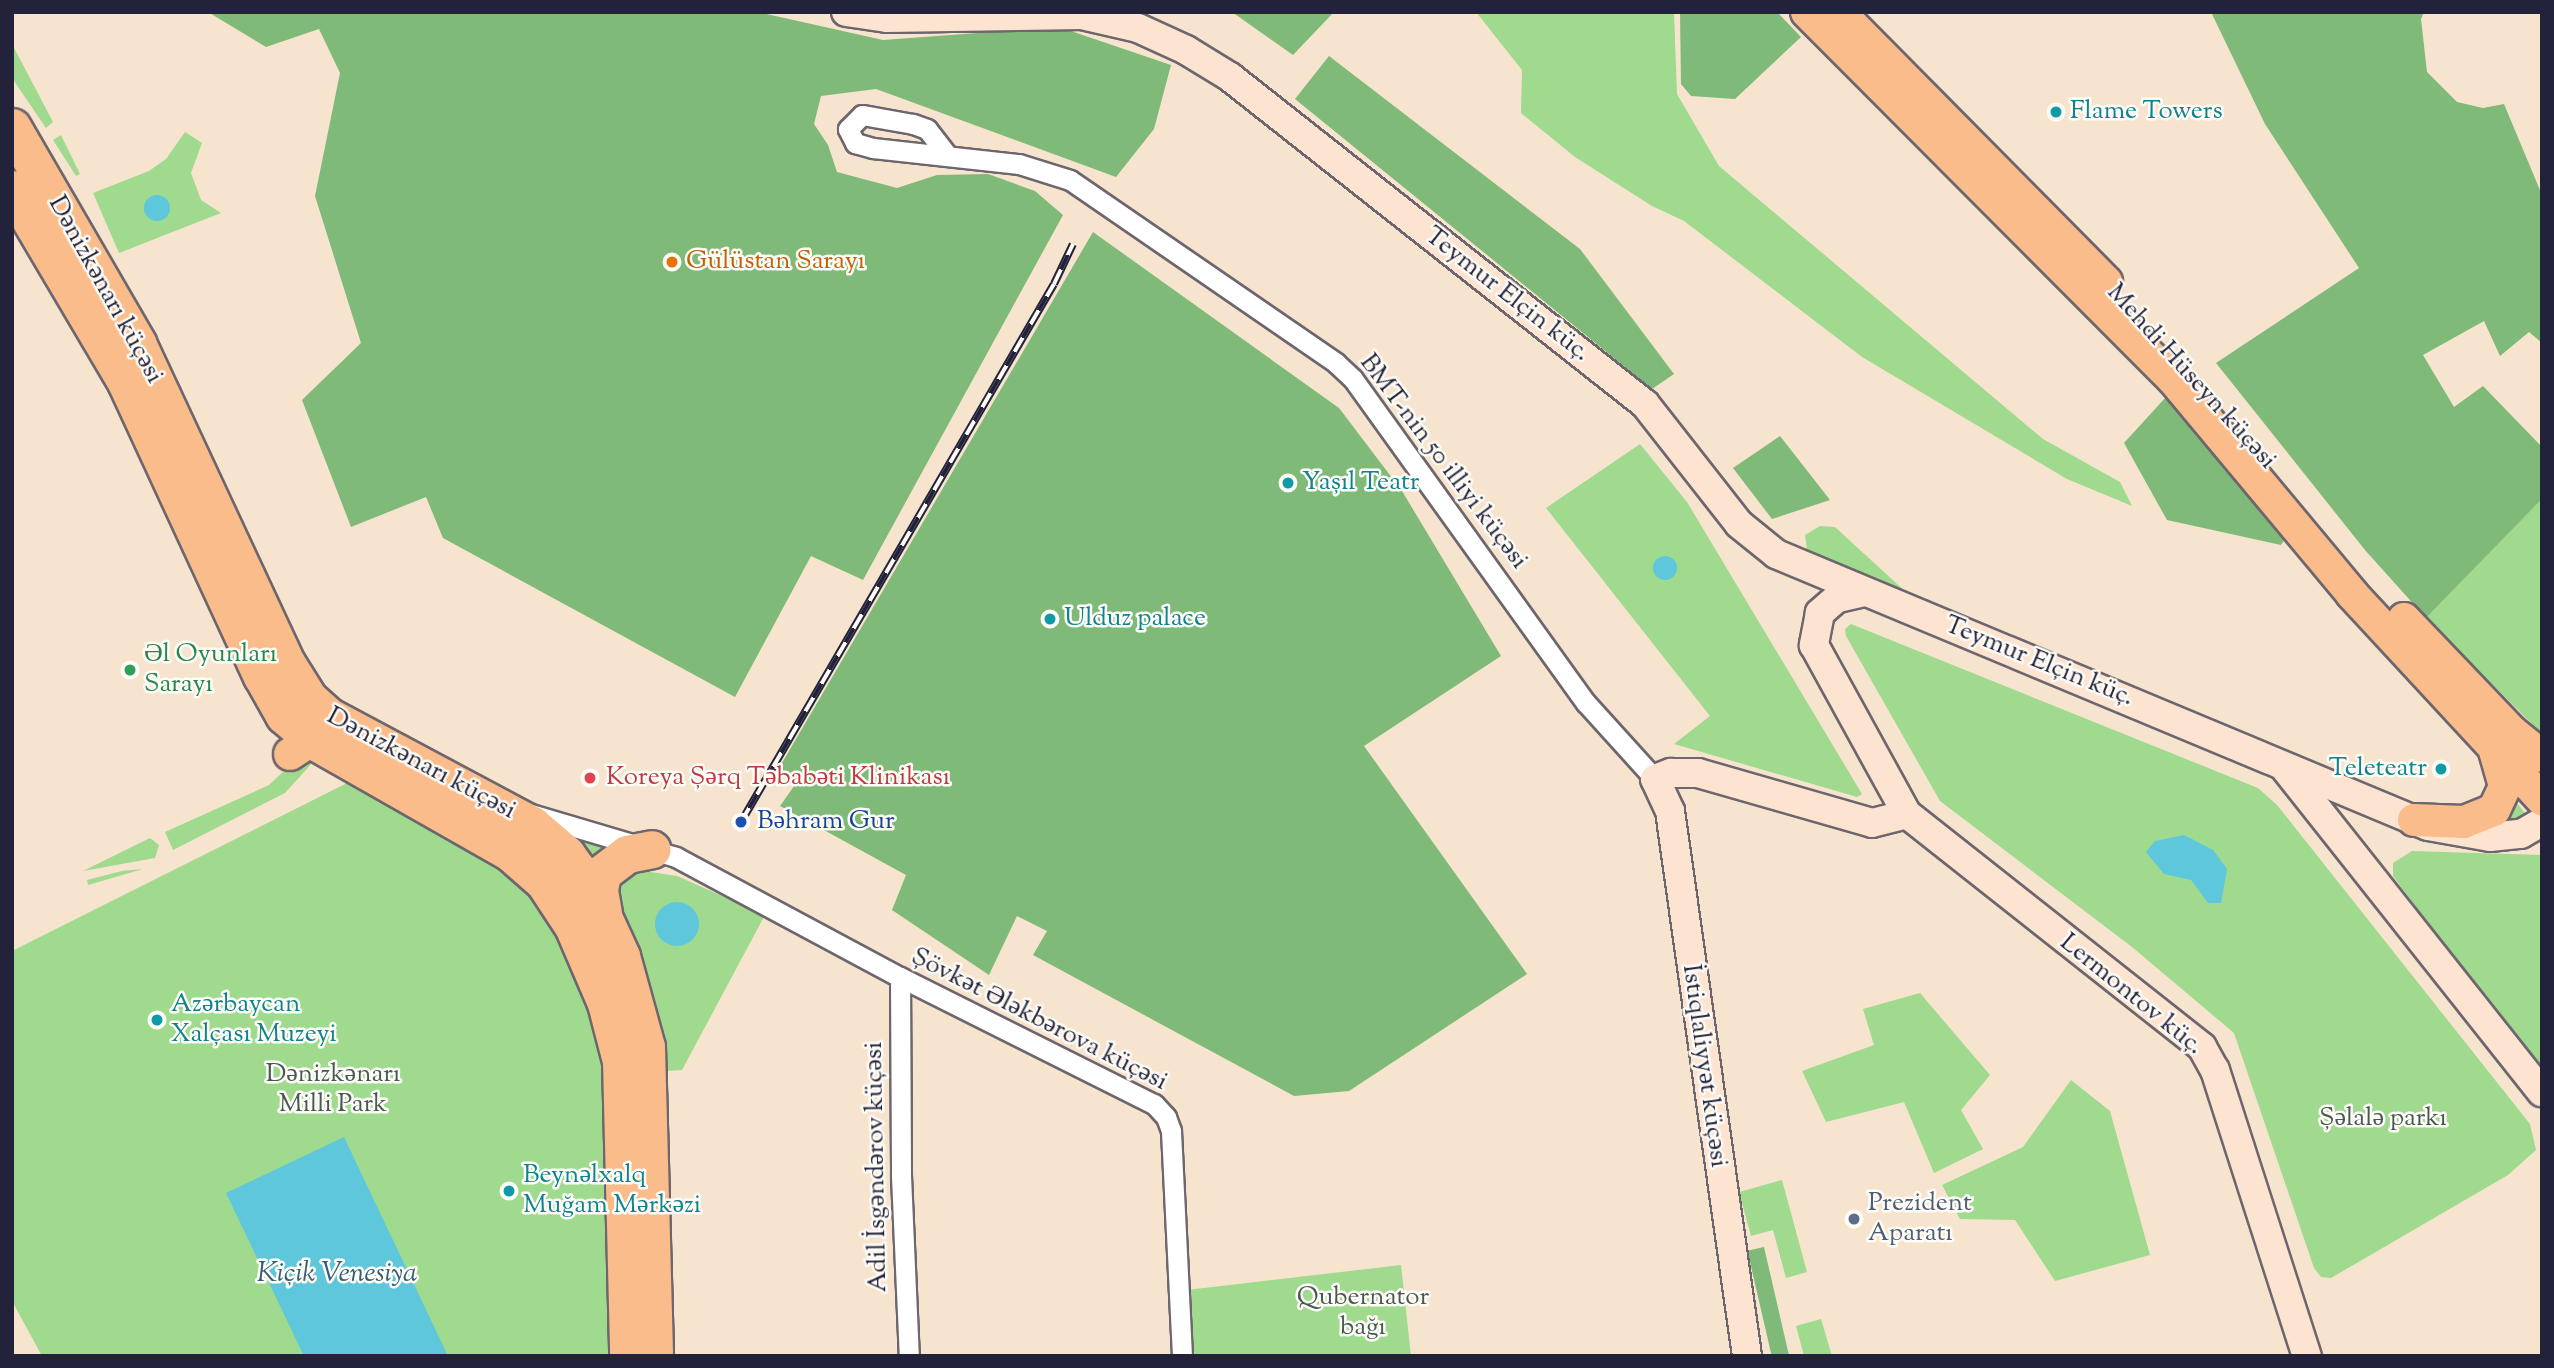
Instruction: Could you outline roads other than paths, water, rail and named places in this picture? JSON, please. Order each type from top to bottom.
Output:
[{"type":"highway","name":"Dənizkənarı küçəsi","points":[[12,127],[146,361],[297,682],[318,708],[309,735]]},
{"type":"highway","name":"Dənizkənarı küçəsi","points":[[12,189],[126,382],[262,676],[309,735],[503,847],[544,882],[573,926],[606,1003],[621,1061],[628,1356]]},
{"type":"highway","name":"Dənizkənarı küçəsi","points":[[309,735],[503,807],[566,854],[604,914],[633,989],[646,1047],[654,1356]]},
{"type":"highway","points":[[604,914],[599,890],[602,873],[627,854],[664,853]]},
{"type":"main road","name":"Teymur Elçin küç.","points":[[846,12],[887,18],[1048,13],[1101,18],[1138,28],[1225,73],[1645,404],[1756,541],[1795,564],[2280,762]]},
{"type":"main road","name":"Mehdi Hüseyn küçəsi","points":[[1807,12],[2174,380],[2352,594],[2486,735],[2542,799]]},
{"type":"main road","name":"Mehdi Hüseyn küçəsi","points":[[1839,12],[2189,367],[2366,581],[2539,755]]},
{"type":"main road","name":"Lermontov küç.","points":[[1864,592],[1836,598],[1819,613],[1814,645],[1907,814],[2202,1047],[2215,1070],[2307,1356]]},
{"type":"main road","points":[[2414,820],[2464,822],[2494,810],[2503,795],[2505,776],[2486,735]]},
{"type":"main road","points":[[2280,762],[2414,820],[2453,833],[2490,837],[2521,834],[2542,822]]},
{"type":"main road","points":[[2280,762],[2542,1092]]},
{"type":"main road","points":[[1656,779],[1671,772],[1699,774],[1856,820],[1882,822],[1907,814]]},
{"type":"main road","name":"İstiqlaliyyət küçəsi","points":[[1656,779],[1673,830],[1747,1356]]},
{"type":"street","name":"BMT-nin 50 illiyi küçəsi","points":[[948,156],[1019,163],[1086,189],[1336,363],[1353,379],[1586,703],[1656,779]]},
{"type":"street","name":"Şövkət Ələkbərova küçəsi","points":[[503,807],[664,853],[900,978],[1154,1104],[1166,1117],[1171,1131],[1182,1356]]},
{"type":"street","name":"Adil İsgəndərov küçəsi","points":[[900,978],[901,1176],[909,1356]]},
{"type":"water","points":[[157,195],[166,199],[170,208],[166,217],[157,221],[148,217],[144,208],[148,199]]},
{"type":"water","points":[[1665,556],[1673,560],[1677,568],[1673,576],[1665,580],[1657,576],[1653,568],[1657,560]]},
{"type":"water","points":[[2184,835],[2213,850],[2227,869],[2221,903],[2208,903],[2191,880],[2164,874],[2146,852],[2155,841]]},
{"type":"water","points":[[677,902],[686,903],[693,908],[698,915],[698,933],[693,940],[686,945],[677,946],[668,945],[661,940],[656,933],[655,924],[656,915],[661,908],[668,903]]},
{"type":"water","name":"Kiçik Venesiya","points":[[344,1137],[448,1356],[304,1356],[226,1193]]},
{"type":"railway","points":[[741,822],[1054,284],[1073,244]]},
{"type":"place","name":"Flame Towers","points":[[2056,112]]},
{"type":"place","name":"Gülüstan Sarayı","points":[[672,262]]},
{"type":"place","name":"Yaşıl Teatr","points":[[1288,483]]},
{"type":"place","name":"Ulduz palace","points":[[1050,619]]},
{"type":"place","name":"Əl Oyunları Sarayı","points":[[130,670]]},
{"type":"place","name":"Teleteatr","points":[[2441,769]]},
{"type":"place","name":"Koreya Şərq Təbabəti Klinikası","points":[[590,778]]},
{"type":"place","name":"Bəhram Gur","points":[[741,822]]},
{"type":"place","name":"Azərbaycan Xalçası Muzeyi","points":[[157,1020]]},
{"type":"place","name":"Beynəlxalq Muğam Mərkəzi","points":[[509,1191]]},
{"type":"place","name":"Prezident Aparatı","points":[[1854,1219]]},
{"type":"park label","name":"Dənizkənarı Milli Park","points":[[333,1090]]},
{"type":"park label","name":"Şəlalə parkı","points":[[2383,1119]]},
{"type":"park label","name":"Qubernator bağı","points":[[1363,1313]]}]
